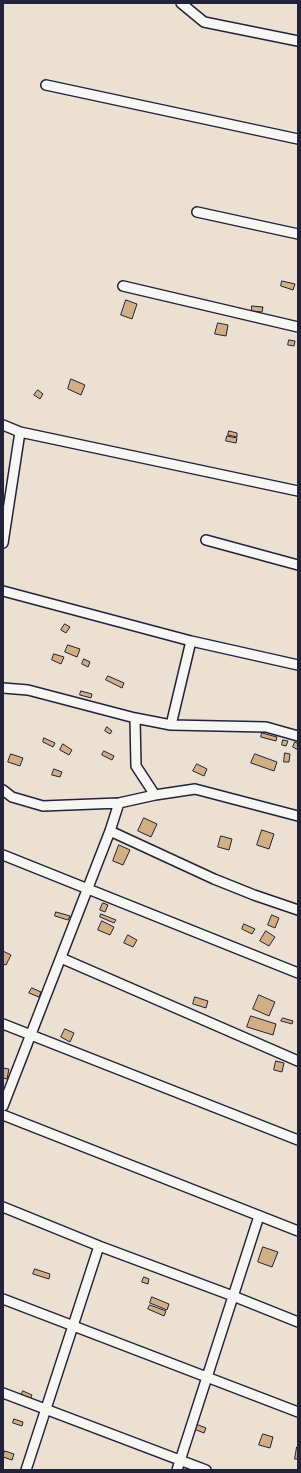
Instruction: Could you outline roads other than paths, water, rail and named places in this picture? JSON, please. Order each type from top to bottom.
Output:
[{"type":"street","points":[[181,3],[204,22],[298,41]]},
{"type":"street","points":[[46,85],[298,139]]},
{"type":"street","points":[[198,212],[298,234]]},
{"type":"street","points":[[124,286],[298,327]]},
{"type":"street","points":[[3,425],[20,432],[298,491]]},
{"type":"street","points":[[3,543],[20,432]]},
{"type":"street","points":[[206,540],[298,565]]},
{"type":"street","points":[[3,591],[191,641],[298,665]]},
{"type":"street","points":[[171,724],[191,641]]},
{"type":"street","points":[[3,688],[28,690],[135,718],[171,724],[266,727],[298,736]]},
{"type":"street","points":[[135,718],[136,766],[155,795]]},
{"type":"street","points":[[3,790],[12,797],[43,806],[119,803],[155,795],[196,789],[298,816]]},
{"type":"street","points":[[3,1106],[110,830],[119,803]]},
{"type":"street","points":[[110,830],[214,879],[298,910]]},
{"type":"street","points":[[3,855],[298,973]]},
{"type":"street","points":[[60,958],[298,1061]]},
{"type":"street","points":[[3,1024],[298,1140]]},
{"type":"street","points":[[3,1115],[298,1231]]},
{"type":"street","points":[[3,1207],[99,1246],[298,1322]]},
{"type":"street","points":[[177,1470],[259,1216]]},
{"type":"street","points":[[26,1470],[99,1246]]},
{"type":"street","points":[[3,1299],[298,1412]]},
{"type":"street","points":[[3,1393],[206,1470]]}]
